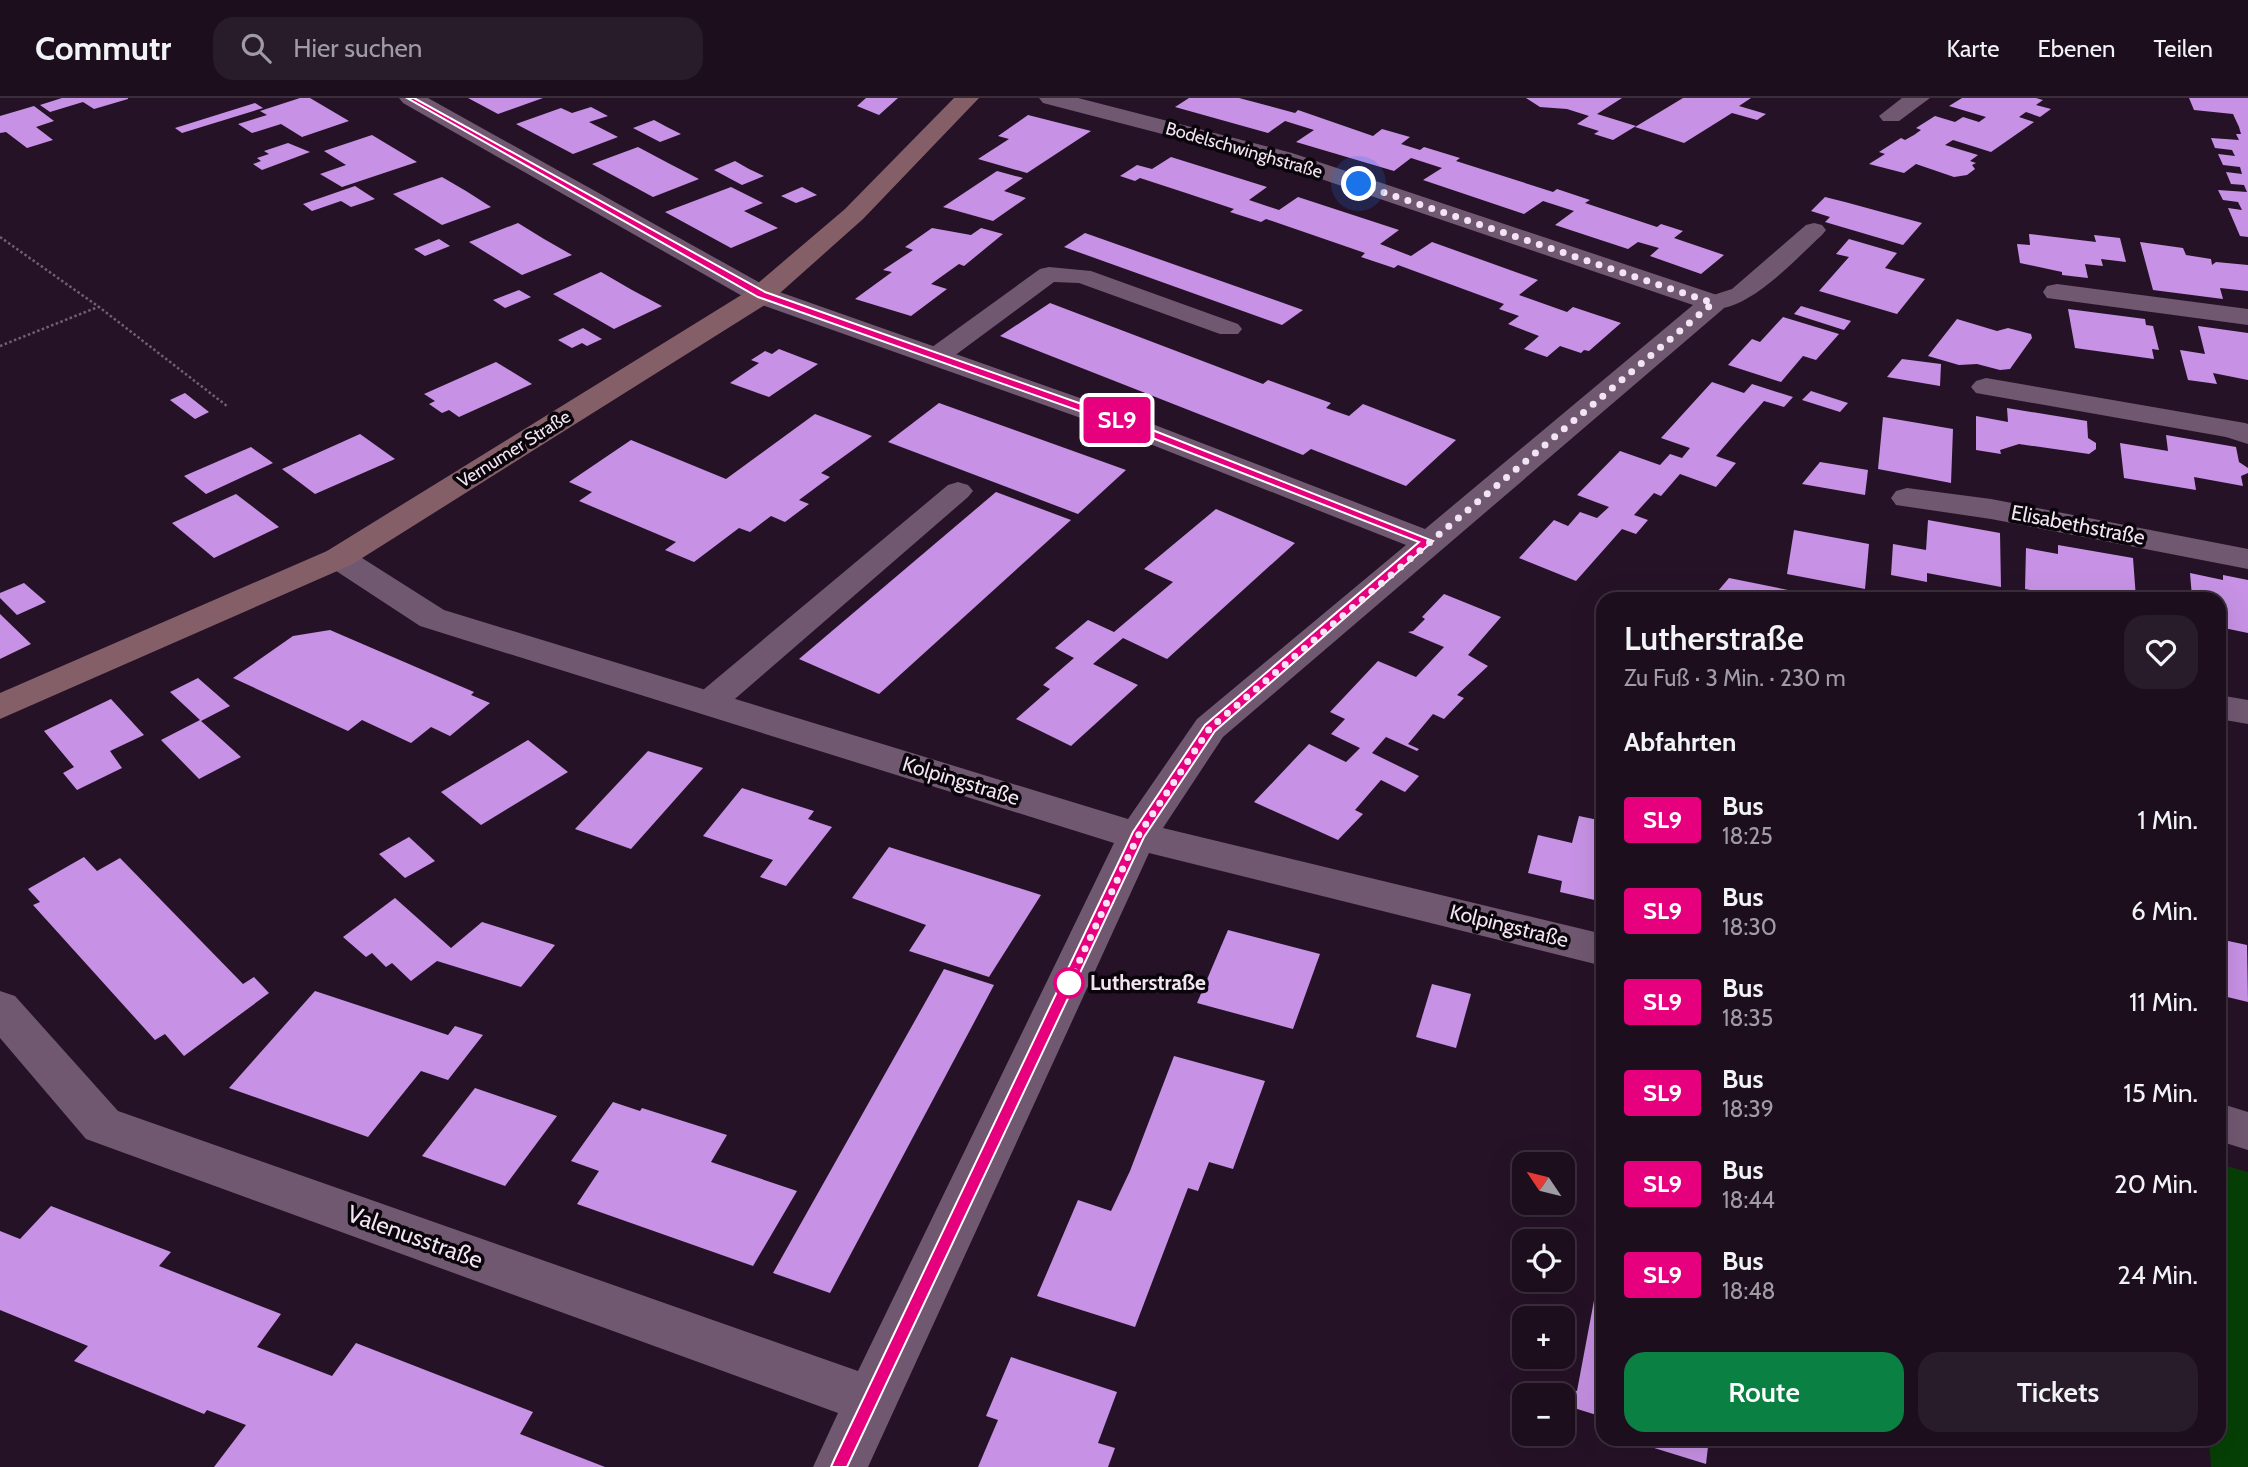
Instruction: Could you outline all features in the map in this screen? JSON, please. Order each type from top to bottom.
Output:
[{"type":"street","points":[[411,98],[761,295],[1123,423],[1427,541]]},
{"type":"street","name":"Vernumer Straße","points":[[0,707],[339,558],[761,295],[854,214],[967,98]]},
{"type":"street","name":"Bodelschwinghstraße","points":[[1051,98],[1283,158],[1713,303]]},
{"type":"street","points":[[1891,116],[1918,98]]},
{"type":"street","points":[[2057,292],[2248,317]]},
{"type":"street","points":[[840,1467],[1138,836],[1210,728],[1427,541],[1713,303]]},
{"type":"street","points":[[1986,387],[2234,429],[2248,435]]},
{"type":"street","name":"Elisabethstraße","points":[[1907,498],[1991,509],[2248,559]]},
{"type":"street","name":"Kolpingstraße","points":[[339,558],[432,618],[1138,836],[1596,948]]},
{"type":"street","points":[[2226,708],[2248,712]]},
{"type":"street","name":"Valenusstraße","points":[[0,1008],[102,1125],[873,1401]]},
{"type":"street","points":[[2226,1124],[2248,1131]]},
{"type":"lane","points":[[1713,303],[1741,294],[1814,230]]},
{"type":"lane","points":[[937,356],[1049,274],[1059,272],[1082,276],[1229,329]]},
{"type":"lane","points":[[709,703],[958,491]]},
{"type":"path","points":[[0,237],[99,307],[227,406]]},
{"type":"path","points":[[0,346],[99,307]]},
{"type":"green space","points":[[2226,1166],[2248,1172],[2248,1467],[2211,1467],[2210,1446],[2226,1446]]},
{"type":"building","points":[[62,98],[128,99],[94,109],[83,102],[50,112],[40,105]]},
{"type":"building","points":[[300,98],[310,98],[349,121],[302,137],[281,124],[252,133],[238,124],[267,115],[260,111]]},
{"type":"building","points":[[468,98],[543,98],[498,114]]},
{"type":"building","points":[[866,98],[898,98],[879,115],[857,106]]},
{"type":"building","points":[[1189,98],[1239,98],[1295,113],[1298,110],[1373,136],[1382,129],[1410,137],[1401,144],[1420,150],[1424,147],[1460,158],[1456,161],[1553,192],[1557,189],[1590,200],[1585,203],[1657,227],[1661,224],[1683,231],[1674,238],[1724,255],[1701,274],[1650,256],[1659,248],[1638,242],[1628,249],[1555,225],[1574,211],[1543,201],[1524,214],[1423,180],[1442,168],[1411,158],[1394,171],[1296,142],[1314,130],[1285,121],[1268,133],[1175,107]]},
{"type":"building","points":[[1526,98],[1622,98],[1597,114],[1636,126],[1613,140],[1594,134],[1599,131],[1577,124],[1589,116],[1567,109],[1540,107]]},
{"type":"building","points":[[1683,98],[1751,98],[1739,106],[1766,114],[1757,120],[1732,113],[1684,143],[1635,127]]},
{"type":"building","points":[[1962,98],[2036,98],[2043,100],[2036,105],[2051,109],[2040,117],[2026,112],[2019,117],[2034,122],[1991,152],[1953,140],[1945,145],[1978,155],[1970,161],[1976,163],[1972,165],[1975,169],[1967,175],[1954,177],[1916,164],[1904,173],[1869,164],[1885,154],[1879,152],[1901,138],[1905,140],[1914,135],[1921,130],[1916,128],[1935,116],[1955,122],[1963,117],[1979,122],[1986,117],[1949,106]]},
{"type":"building","points":[[2189,98],[2248,98],[2248,237],[2240,236],[2228,208],[2242,210],[2238,202],[2223,200],[2218,190],[2247,192],[2244,185],[2231,184],[2226,172],[2242,174],[2240,167],[2223,165],[2218,154],[2235,156],[2232,150],[2215,148],[2211,138],[2239,140],[2236,134],[2241,134],[2239,127],[2233,114],[2194,110]]},
{"type":"building","points":[[255,103],[263,108],[182,133],[175,128]]},
{"type":"building","points":[[34,106],[54,121],[36,127],[53,140],[27,148],[6,132],[0,133],[0,116]]},
{"type":"building","points":[[591,107],[608,116],[589,122],[618,137],[573,154],[516,124],[561,108],[572,113]]},
{"type":"building","points":[[1028,115],[1091,131],[1027,173],[978,159],[1009,139],[998,136]]},
{"type":"building","points":[[654,120],[681,134],[660,142],[633,128]]},
{"type":"building","points":[[372,135],[417,162],[342,187],[320,174],[346,165],[324,151]]},
{"type":"building","points":[[288,143],[310,152],[262,170],[253,164],[261,161],[257,158],[269,154],[264,151]]},
{"type":"building","points":[[638,147],[699,179],[653,197],[592,164]]},
{"type":"building","points":[[1171,157],[1267,187],[1249,200],[1279,210],[1298,197],[1399,230],[1380,244],[1411,256],[1432,242],[1538,280],[1519,295],[1567,312],[1573,307],[1621,323],[1589,351],[1584,350],[1581,353],[1560,346],[1547,357],[1524,349],[1539,336],[1508,324],[1519,316],[1499,309],[1504,304],[1398,265],[1394,268],[1361,257],[1365,253],[1266,219],[1261,222],[1230,212],[1234,209],[1186,193],[1140,178],[1135,181],[1120,176],[1137,165],[1152,169]]},
{"type":"building","points":[[735,161],[764,176],[742,185],[714,170]]},
{"type":"building","points":[[997,171],[1023,178],[1004,191],[1026,198],[993,221],[943,207]]},
{"type":"building","points":[[442,177],[491,207],[442,225],[393,194]]},
{"type":"building","points":[[355,186],[375,199],[351,207],[341,201],[312,211],[303,204]]},
{"type":"building","points":[[731,187],[763,203],[744,211],[778,228],[731,248],[665,212]]},
{"type":"building","points":[[802,187],[817,195],[796,203],[781,196]]},
{"type":"building","points":[[1825,197],[1922,223],[1903,245],[1825,222],[1830,217],[1811,211]]},
{"type":"building","points":[[518,223],[572,255],[522,275],[469,242]]},
{"type":"building","points":[[932,228],[971,235],[981,228],[1003,234],[964,266],[959,264],[931,284],[947,289],[911,316],[855,299],[892,272],[883,270],[913,250],[905,247]]},
{"type":"building","points":[[1085,233],[1303,310],[1282,325],[1064,247]]},
{"type":"building","points":[[2029,234],[2096,242],[2094,235],[2120,238],[2126,262],[2101,259],[2103,266],[2085,264],[2088,278],[2062,275],[2062,272],[2020,263],[2017,244],[2030,245]]},
{"type":"building","points":[[439,239],[450,246],[425,256],[414,249]]},
{"type":"building","points":[[1849,239],[1897,253],[1885,268],[1925,279],[1897,314],[1819,291],[1849,257],[1836,254]]},
{"type":"building","points":[[2140,242],[2183,248],[2186,255],[2211,259],[2212,265],[2216,262],[2248,265],[2248,291],[2220,288],[2223,299],[2153,290]]},
{"type":"building","points":[[601,272],[662,306],[614,329],[553,294]]},
{"type":"building","points":[[519,290],[531,297],[505,308],[493,300]]},
{"type":"building","points":[[1050,303],[1263,384],[1268,380],[1331,403],[1326,408],[1349,416],[1363,404],[1456,440],[1406,486],[1311,449],[1303,455],[1000,336]]},
{"type":"building","points":[[1801,306],[1851,321],[1844,330],[1794,314]]},
{"type":"building","points":[[2068,309],[2145,319],[2146,325],[2153,326],[2159,350],[2152,349],[2154,359],[2075,348]]},
{"type":"building","points":[[1783,317],[1839,334],[1816,360],[1803,356],[1781,382],[1728,365],[1752,339],[1760,342]]},
{"type":"building","points":[[1957,319],[1997,331],[2008,328],[2031,334],[2032,338],[2010,369],[2000,370],[1977,364],[1959,365],[1928,356]]},
{"type":"building","points":[[2198,326],[2248,333],[2248,380],[2213,373],[2217,384],[2188,380],[2180,350],[2205,354]]},
{"type":"building","points":[[583,328],[602,339],[587,346],[582,343],[572,348],[558,340]]},
{"type":"building","points":[[779,349],[818,364],[769,397],[730,383],[759,363],[751,360],[765,351],[772,354]]},
{"type":"building","points":[[1902,359],[1941,364],[1940,386],[1887,377]]},
{"type":"building","points":[[496,362],[532,384],[459,417],[449,410],[442,413],[429,404],[435,401],[424,394]]},
{"type":"building","points":[[1712,382],[1744,393],[1752,384],[1793,397],[1784,407],[1764,401],[1716,456],[1736,463],[1716,487],[1680,474],[1661,496],[1654,493],[1634,515],[1648,520],[1636,534],[1622,529],[1576,581],[1519,558],[1554,520],[1568,526],[1580,512],[1597,518],[1609,507],[1577,495],[1620,451],[1660,465],[1670,454],[1682,458],[1690,448],[1661,438]]},
{"type":"building","points":[[1811,391],[1848,403],[1840,412],[1802,400]]},
{"type":"building","points":[[185,393],[209,412],[195,419],[170,400]]},
{"type":"building","points":[[939,403],[1126,470],[1078,514],[888,442]]},
{"type":"building","points":[[2007,408],[2087,421],[2088,438],[2096,443],[2096,449],[2089,454],[2019,444],[2000,450],[2001,454],[1976,450],[1976,416],[2008,422]]},
{"type":"building","points":[[815,414],[872,436],[821,473],[830,477],[799,500],[809,504],[785,522],[771,516],[750,532],[739,528],[694,562],[665,550],[676,542],[579,501],[592,492],[569,482],[631,440],[726,479]]},
{"type":"building","points":[[1883,417],[1953,429],[1951,483],[1878,469]]},
{"type":"building","points":[[360,434],[395,459],[315,494],[282,469]]},
{"type":"building","points":[[2166,435],[2236,447],[2239,462],[2248,468],[2248,473],[2241,476],[2243,486],[2194,477],[2196,490],[2124,478],[2120,443],[2168,451]]},
{"type":"building","points":[[251,447],[273,463],[206,494],[184,476]]},
{"type":"building","points":[[1820,462],[1868,470],[1865,495],[1802,484]]},
{"type":"building","points":[[996,492],[1071,520],[879,694],[799,659]]},
{"type":"building","points":[[236,494],[279,527],[214,558],[172,523]]},
{"type":"building","points":[[1216,509],[1295,543],[1167,659],[1123,638],[1093,664],[1138,685],[1071,746],[1016,719],[1050,689],[1043,685],[1074,658],[1055,648],[1088,620],[1114,632],[1173,582],[1144,569]]},
{"type":"building","points":[[1928,520],[2000,533],[2001,587],[1927,573],[1927,582],[1891,575],[1893,544],[1926,550]]},
{"type":"building","points":[[1794,530],[1869,544],[1865,589],[1787,574]]},
{"type":"building","points":[[2058,545],[2133,558],[2136,592],[2041,592],[2025,589],[2026,548],[2058,554]]},
{"type":"building","points":[[2190,573],[2223,580],[2223,575],[2248,580],[2248,633],[2226,628],[2226,592],[2192,592]]},
{"type":"building","points":[[1729,578],[1793,591],[1793,592],[1717,592]]},
{"type":"building","points":[[24,583],[46,602],[17,615],[0,598],[0,593]]},
{"type":"building","points":[[1444,594],[1501,617],[1468,655],[1488,666],[1457,695],[1464,698],[1444,719],[1433,714],[1408,744],[1419,749],[1417,751],[1386,737],[1372,753],[1419,776],[1405,792],[1381,780],[1355,810],[1363,814],[1338,840],[1254,802],[1309,744],[1346,762],[1360,748],[1331,734],[1345,719],[1330,712],[1378,661],[1416,677],[1444,647],[1408,632],[1413,631],[1425,619],[1422,617]]},
{"type":"building","points":[[0,614],[31,644],[0,659]]},
{"type":"building","points":[[330,630],[474,692],[471,695],[490,703],[450,736],[431,727],[411,743],[362,720],[348,731],[233,678],[293,636]]},
{"type":"building","points":[[198,678],[230,706],[201,721],[241,757],[199,779],[161,740],[200,720],[170,692]]},
{"type":"building","points":[[111,699],[144,735],[110,751],[122,768],[77,790],[63,773],[74,767],[44,731]]},
{"type":"building","points":[[528,740],[568,772],[481,825],[441,792]]},
{"type":"building","points":[[648,751],[703,768],[631,849],[575,829]]},
{"type":"building","points":[[742,788],[814,811],[808,819],[832,827],[786,886],[760,877],[773,860],[703,836]]},
{"type":"building","points":[[1579,816],[1596,820],[1596,900],[1560,892],[1562,881],[1528,873],[1538,835],[1572,843]]},
{"type":"building","points":[[409,837],[435,861],[405,878],[379,854]]},
{"type":"building","points":[[889,847],[1041,895],[989,977],[909,951],[926,925],[852,898]]},
{"type":"building","points":[[84,857],[97,871],[120,858],[243,984],[254,977],[269,993],[184,1056],[165,1034],[155,1040],[33,905],[40,902],[28,889]]},
{"type":"building","points":[[395,898],[451,948],[482,922],[555,945],[521,987],[437,961],[411,981],[392,963],[386,967],[372,953],[366,957],[343,937]]},
{"type":"building","points":[[1228,930],[1320,954],[1293,1029],[1197,1003]]},
{"type":"building","points":[[2226,940],[2247,945],[2248,1002],[2226,997]]},
{"type":"building","points":[[944,969],[994,985],[830,1293],[773,1273]]},
{"type":"building","points":[[1432,984],[1471,994],[1456,1048],[1416,1037]]},
{"type":"building","points":[[315,991],[448,1035],[455,1026],[483,1035],[448,1080],[421,1071],[368,1137],[229,1088]]},
{"type":"building","points":[[1174,1056],[1265,1081],[1233,1169],[1209,1162],[1198,1191],[1188,1188],[1135,1327],[1037,1296],[1078,1200],[1111,1211],[1130,1171]]},
{"type":"building","points":[[475,1088],[557,1116],[505,1186],[422,1156]]},
{"type":"building","points":[[613,1102],[640,1111],[642,1108],[727,1135],[711,1162],[797,1191],[753,1266],[577,1204],[599,1171],[571,1161]]},
{"type":"building","points":[[51,1206],[171,1252],[159,1266],[281,1314],[257,1347],[332,1376],[356,1343],[533,1412],[520,1434],[605,1467],[214,1467],[246,1425],[207,1410],[204,1414],[74,1361],[88,1346],[0,1310],[0,1231],[20,1239]]},
{"type":"building","points":[[1596,1290],[1596,1415],[1575,1408],[1575,1391]]},
{"type":"building","points":[[1011,1357],[1117,1392],[1098,1443],[1115,1448],[1108,1467],[978,1467],[998,1420],[986,1416]]},
{"type":"building","points":[[1648,1446],[1708,1446],[1706,1464]]},
{"type":"bus line","name":"SL9","points":[[411,98],[761,295],[878,334],[1123,423],[1427,541],[1210,728],[1138,836],[840,1467]]},
{"type":"place","name":"Lutherstraße","points":[[1069,983]]},
{"type":"route","points":[[1069,983],[1138,836],[1210,728],[1427,541],[1713,303],[1359,184]]}]
